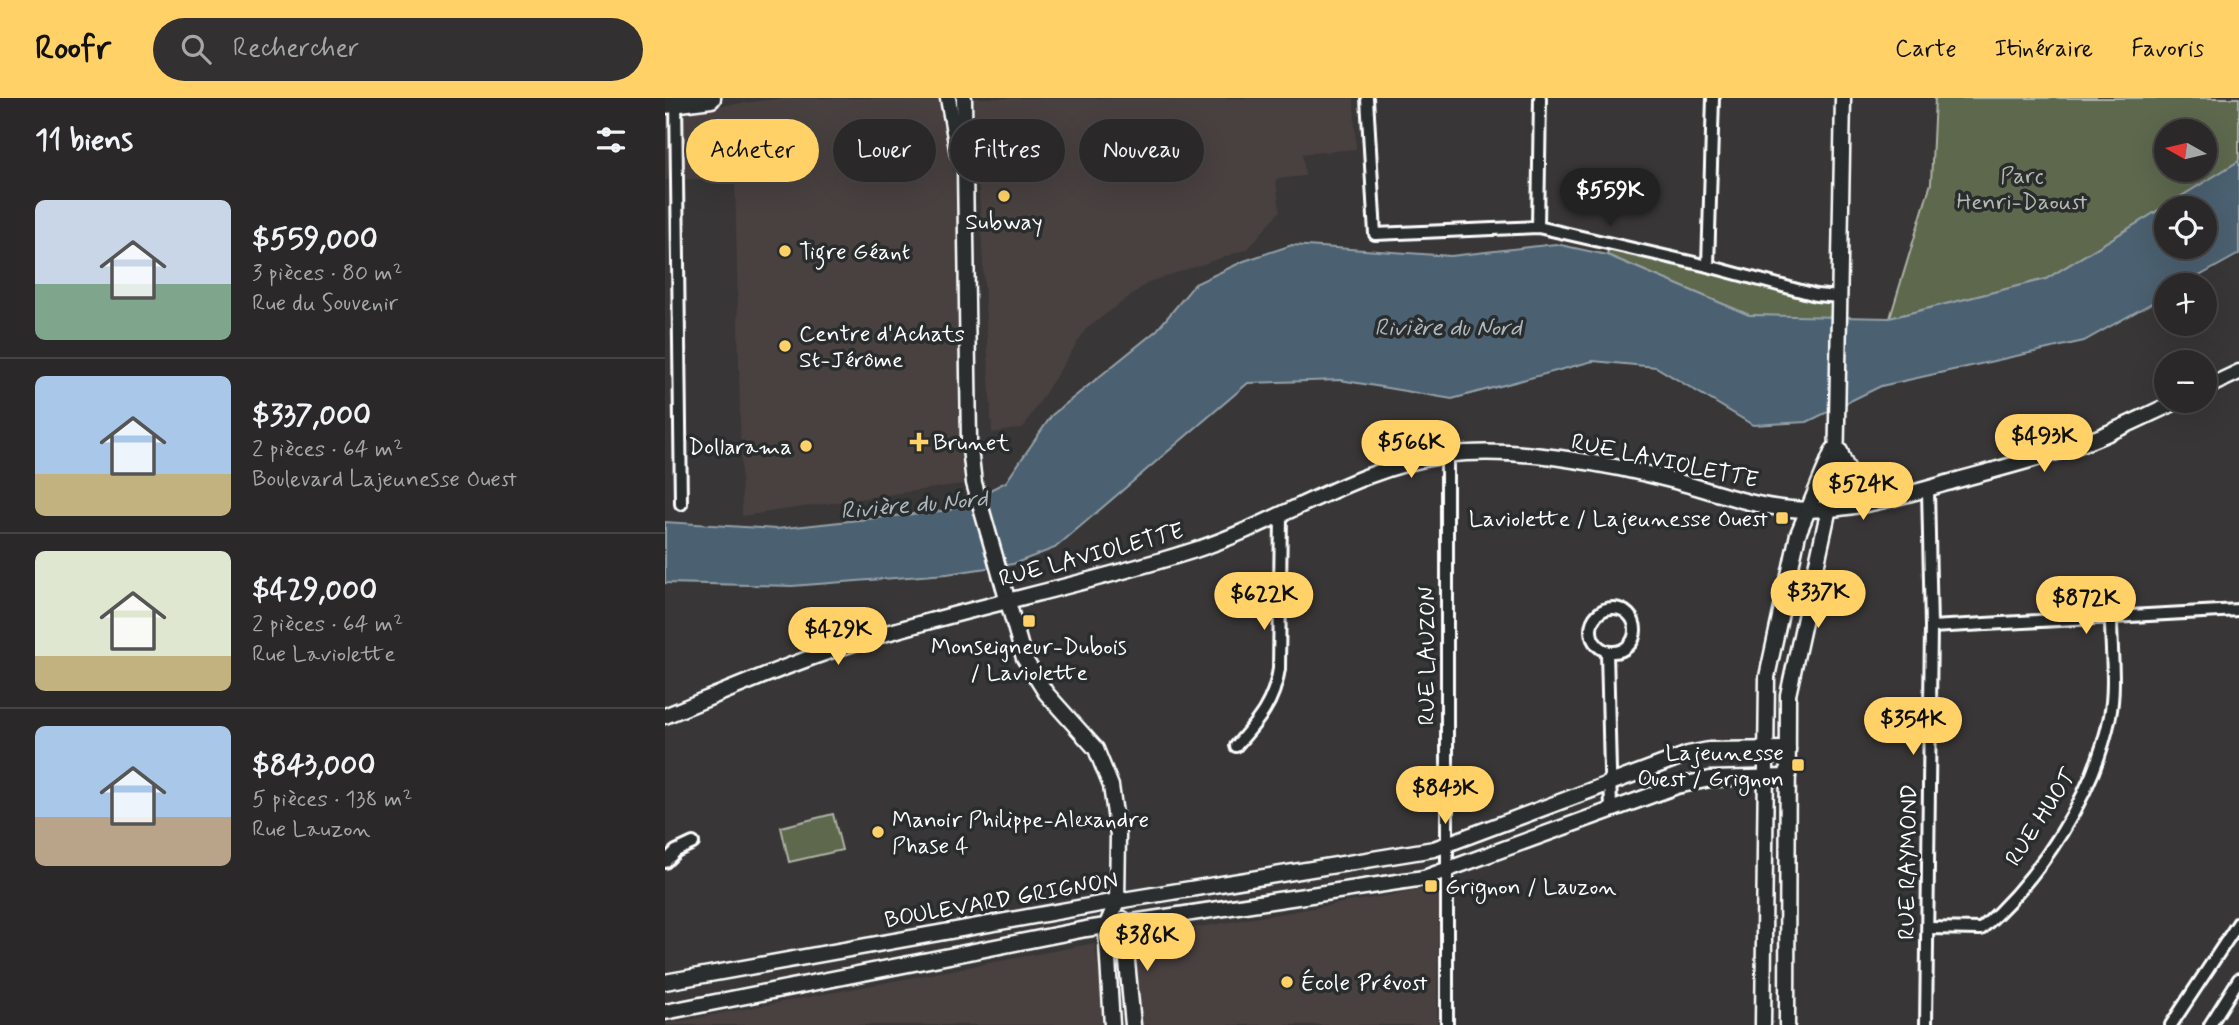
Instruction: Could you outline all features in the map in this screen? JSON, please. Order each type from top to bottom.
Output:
[{"type":"main road","points":[[673,102],[711,98]]},
{"type":"street","points":[[948,98],[965,193]]},
{"type":"street","points":[[964,98],[969,440],[974,482],[1018,644],[1033,676],[1081,729],[1105,767],[1117,811],[1117,901],[1126,925],[1133,1025]]},
{"type":"street","points":[[1367,98],[1375,234],[1538,227],[1708,266],[1816,295],[1840,297]]},
{"type":"street","points":[[1538,227],[1540,98]]},
{"type":"street","points":[[1708,266],[1713,98]]},
{"type":"street","points":[[1787,1025],[1791,674],[1836,476],[1843,98]]},
{"type":"street","points":[[673,102],[681,504]]},
{"type":"street","points":[[2217,382],[2239,372]]},
{"type":"street","name":"RUE LAVIOLETTE","points":[[665,716],[812,657],[1195,550],[1281,515],[1351,481],[1401,464],[1447,454],[1499,453],[1575,461],[1671,480],[1749,502],[1807,510],[1828,509],[1928,489],[2082,444],[2154,412]]},
{"type":"street","points":[[1838,432],[1845,466],[1854,480],[1873,492],[1892,498]]},
{"type":"street","points":[[1763,1025],[1764,749],[1767,677],[1798,534],[1820,487],[1838,432]]},
{"type":"street","name":"RUE LAUZON","points":[[1447,454],[1447,1025]]},
{"type":"street","name":"RUE RAYMOND","points":[[1927,1025],[1931,626],[1928,489]]},
{"type":"street","points":[[1235,746],[1265,713],[1275,692],[1280,642],[1281,515]]},
{"type":"street","points":[[1607,652],[1625,649],[1635,635],[1631,618],[1621,610],[1605,610],[1593,621],[1592,639],[1607,652],[1611,810]]},
{"type":"street","points":[[1931,626],[2111,619],[2239,610]]},
{"type":"street","name":"RUE HUOT","points":[[1928,928],[1981,929],[1998,914],[2044,858],[2094,774],[2111,713],[2111,619]]},
{"type":"street","name":"BOULEVARD GRIGNON","points":[[665,982],[1117,901],[1434,849],[1609,781],[1688,754],[1709,750],[1789,749]]},
{"type":"street","name":"BOULEVARD GRIGNON","points":[[665,1012],[1106,927],[1424,878],[1449,872],[1611,810],[1694,782],[1788,777]]},
{"type":"street","points":[[665,862],[676,851],[693,843]]},
{"type":"street","points":[[1112,1025],[1106,927],[1117,901]]},
{"type":"street","points":[[2171,1025],[2239,922]]},
{"type":"street","points":[[2210,1025],[2239,979]]},
{"type":"shaded area","points":[[785,98],[941,98],[950,150],[950,182],[956,182],[958,196],[963,484],[742,516],[735,182],[819,182],[819,119],[686,119],[686,179],[665,180],[665,112]]},
{"type":"shaded area","points":[[974,98],[1354,98],[1356,149],[1303,154],[1305,176],[1276,179],[1280,211],[1248,249],[1149,282],[1086,329],[1023,428],[992,433],[979,182],[1065,182],[1065,119],[975,119]]},
{"type":"shaded area","name":"École Prévost","points":[[1439,887],[1437,1025],[1139,1025],[1133,938]]},
{"type":"shaded area","points":[[1095,943],[1107,1025],[665,1025],[665,1024]]},
{"type":"green space","name":"Parc Henri-Daoust","points":[[1935,98],[2239,98],[2239,161],[2217,174],[2217,119],[2154,119],[2154,182],[2205,182],[2182,196],[2154,196],[2154,213],[2046,279],[1890,318],[1931,183]]},
{"type":"green space","points":[[1609,244],[1840,297],[1839,319],[1749,315],[1607,255]]},
{"type":"green space","points":[[833,814],[842,850],[789,862],[781,827]]},
{"type":"water","name":"Rivière du Nord","points":[[2239,161],[2239,254],[2205,273],[2154,273],[2154,302],[2084,341],[1881,386],[1807,422],[1753,425],[1656,367],[1593,361],[1452,399],[1340,380],[1248,383],[1055,548],[1013,564],[947,574],[792,586],[665,583],[665,522],[776,529],[950,510],[1006,482],[1052,415],[1157,330],[1195,284],[1244,261],[1292,245],[1451,256],[1556,244],[1607,255],[1749,315],[1890,318],[2046,279],[2154,213],[2154,259],[2217,259],[2217,196],[2182,196],[2205,182],[2217,182],[2217,174]]},
{"type":"place","name":"Subway","points":[[1004,196]]},
{"type":"place","name":"Tigre Géant","points":[[785,251]]},
{"type":"place","name":"Centre d'Achats St-Jérôme","points":[[785,346]]},
{"type":"place","name":"Brunet","points":[[919,442]]},
{"type":"place","name":"Dollarama","points":[[806,446]]},
{"type":"place","name":"Laviolette / Lajeunesse Ouest","points":[[1782,518]]},
{"type":"place","name":"Monseigneur-Dubois / Laviolette","points":[[1029,621]]},
{"type":"place","name":"Lajeunesse Ouest / Grignon","points":[[1798,765]]},
{"type":"place","name":"Manoir Philippe-Alexandre Phase 4","points":[[878,832]]},
{"type":"place","name":"Grignon / Lauzon","points":[[1431,886]]},
{"type":"place","name":"École Prévost","points":[[1287,982]]}]
